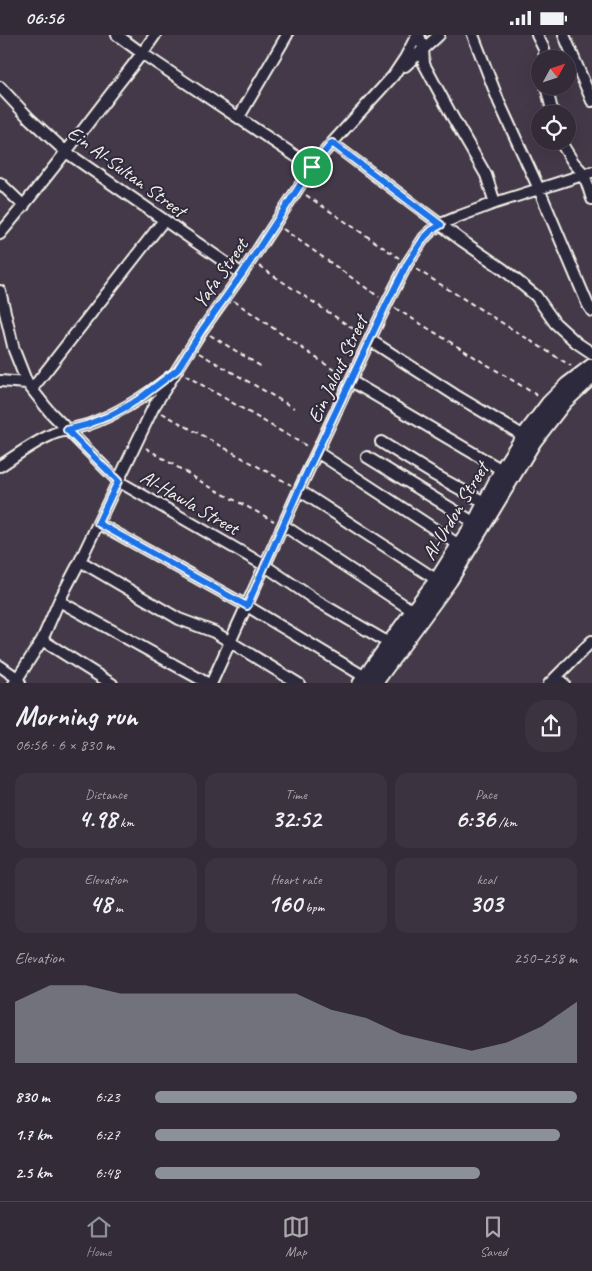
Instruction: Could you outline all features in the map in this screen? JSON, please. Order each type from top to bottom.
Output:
[{"type":"highway","name":"Al-Urdon Street","points":[[366,681],[389,643],[437,580],[475,523],[484,502],[502,470],[524,436],[549,403],[567,385],[589,372]]},
{"type":"highway","name":"Al-Urdon Street","points":[[366,681],[450,580],[534,441],[589,372]]},
{"type":"street","points":[[117,35],[312,167]]},
{"type":"street","points":[[0,234],[24,206],[128,70],[143,54],[155,35]]},
{"type":"street","points":[[239,117],[287,35]]},
{"type":"street","points":[[418,35],[423,48],[424,64],[486,175],[495,203]]},
{"type":"street","name":"Yafa Street","points":[[17,682],[42,640],[59,601],[153,409],[190,348],[242,274],[312,167],[393,77],[418,35]]},
{"type":"street","points":[[393,77],[439,35]]},
{"type":"street","points":[[473,35],[499,101],[592,311]]},
{"type":"street","points":[[537,35],[544,50]]},
{"type":"street","points":[[564,35],[592,101]]},
{"type":"street","name":"Ein Al-Sultan Street","points":[[0,87],[30,119],[66,152],[242,274]]},
{"type":"street","points":[[332,143],[536,296],[555,323],[577,343],[592,353]]},
{"type":"street","points":[[566,150],[573,162],[588,173],[592,199]]},
{"type":"street","name":"Ein Jalout Street","points":[[210,683],[387,303],[407,264],[424,238],[432,230],[466,214],[588,173]]},
{"type":"street","points":[[0,183],[24,206]]},
{"type":"street","points":[[0,381],[29,386],[164,220]]},
{"type":"street","name":"Al-Hawla Street","points":[[0,291],[14,350],[29,386],[49,411],[118,481],[264,565],[317,601],[389,643]]},
{"type":"street","points":[[370,340],[455,395],[524,436]]},
{"type":"street","points":[[0,466],[53,434],[86,425],[126,407],[177,370]]},
{"type":"street","points":[[351,381],[502,470]]},
{"type":"street","points":[[381,442],[484,502]]},
{"type":"street","points":[[317,453],[459,545]]},
{"type":"street","points":[[367,457],[475,523]]},
{"type":"street","points":[[299,489],[437,580]]},
{"type":"street","points":[[98,523],[247,606],[366,681]]},
{"type":"street","points":[[283,525],[413,611]]},
{"type":"street","points":[[80,561],[178,619],[214,632],[231,641],[299,683]]},
{"type":"street","points":[[59,601],[210,683]]},
{"type":"street","points":[[42,640],[112,683]]},
{"type":"street","points":[[556,681],[592,641]]},
{"type":"street","points":[[0,666],[17,682]]},
{"type":"path","points":[[298,189],[407,264],[589,372]]},
{"type":"path","points":[[275,223],[387,303],[549,403]]},
{"type":"path","points":[[250,260],[370,340]]},
{"type":"path","points":[[226,296],[351,381]]},
{"type":"path","points":[[202,330],[262,367]]},
{"type":"path","points":[[190,348],[294,408]]},
{"type":"path","points":[[177,370],[317,453]]},
{"type":"path","points":[[153,409],[299,489]]},
{"type":"path","points":[[137,443],[210,487],[283,525]]},
{"type":"route","points":[[332,143],[441,225],[424,238],[407,264],[387,303],[299,489],[247,606],[98,523],[118,481],[67,430],[86,425],[126,407],[177,370],[312,167],[332,143]]}]
